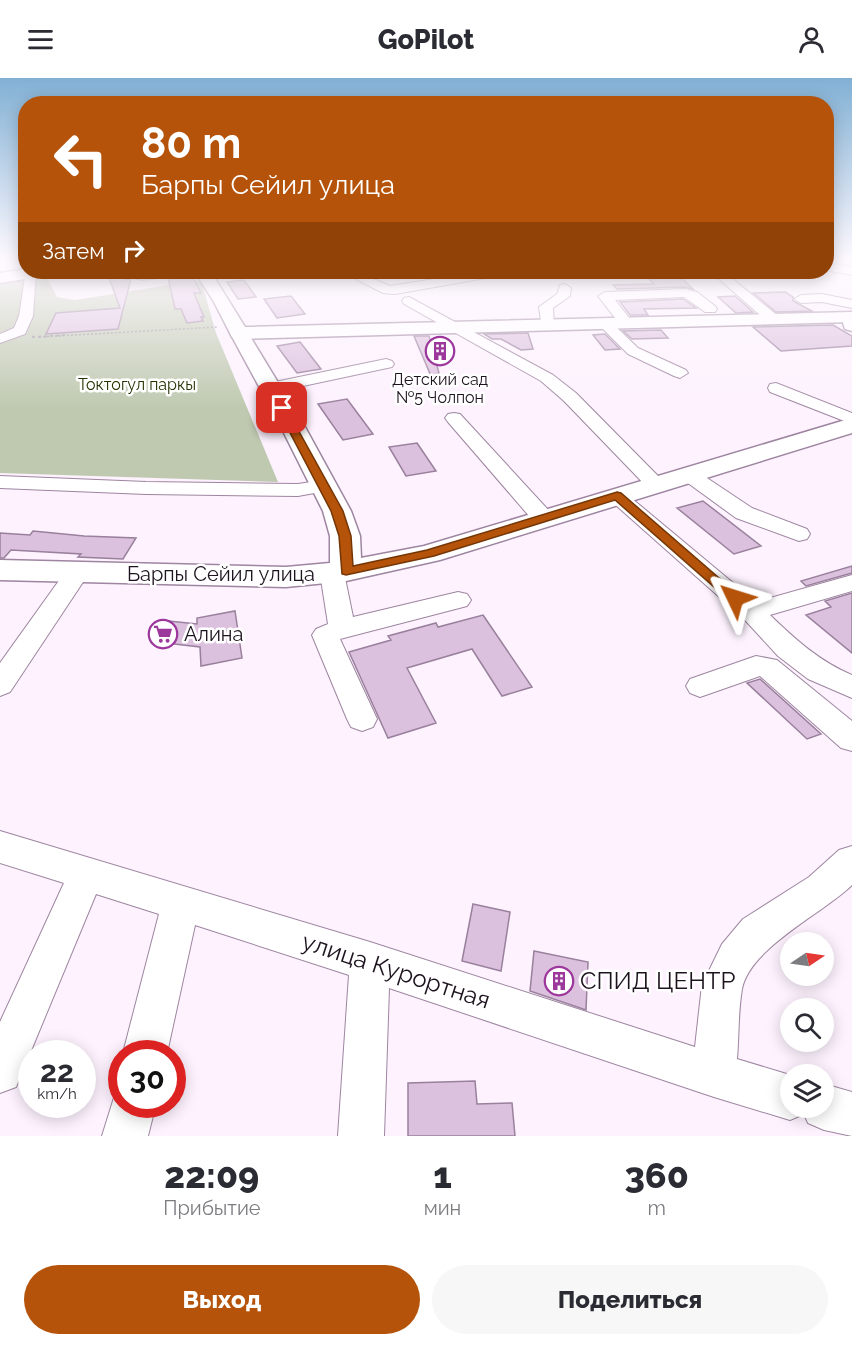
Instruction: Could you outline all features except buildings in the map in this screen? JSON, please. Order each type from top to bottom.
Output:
[{"type":"main road","points":[[225,309],[337,511],[345,536],[339,572]]},
{"type":"main road","points":[[237,329],[454,328],[852,317]]},
{"type":"main road","name":"Барпы Сейил улица","points":[[0,570],[286,577],[339,572],[429,554],[850,425]]},
{"type":"street","points":[[6,337],[20,331],[27,309]]},
{"type":"street","points":[[423,309],[548,378],[570,397],[655,484]]},
{"type":"street","points":[[546,309],[547,326]]},
{"type":"street","points":[[616,309],[627,324]]},
{"type":"street","points":[[762,309],[773,319]]},
{"type":"street","points":[[605,324],[633,351],[680,373]]},
{"type":"street","points":[[270,388],[386,364]]},
{"type":"street","points":[[776,388],[850,425]]},
{"type":"street","points":[[454,418],[544,519]]},
{"type":"street","points":[[688,474],[744,513],[799,534]]},
{"type":"street","points":[[0,482],[146,488],[298,490],[324,486]]},
{"type":"street","points":[[617,496],[752,612],[788,649],[818,672],[852,687]]},
{"type":"street","points":[[339,572],[342,628]]},
{"type":"street","points":[[0,685],[77,573]]},
{"type":"street","points":[[752,612],[852,583]]},
{"type":"street","points":[[362,719],[325,635],[342,628],[458,600]]},
{"type":"street","points":[[700,686],[756,666],[767,667],[852,739]]},
{"type":"street","name":"улица Курортная","points":[[0,847],[370,962],[714,1075],[780,1094]]},
{"type":"street","points":[[714,1075],[723,985],[736,958],[758,932],[822,889],[852,862]]},
{"type":"street","points":[[0,1071],[86,874]]},
{"type":"street","points":[[148,1040],[182,903]]},
{"type":"street","points":[[361,1136],[370,962]]},
{"type":"street","points":[[834,1110],[852,1115]]},
{"type":"street","points":[[125,1136],[130,1118]]},
{"type":"path","points":[[6,337],[237,329]]},
{"type":"green space","name":"Токтогул паркы","points":[[0,309],[209,309],[216,333],[278,482],[0,473]]},
{"type":"place","name":"Детский сад №5 Чолпон","points":[[440,351]]},
{"type":"place","name":"Алина","points":[[163,634]]},
{"type":"place","name":"СПИД ЦЕНТР","points":[[559,981]]},
{"type":"route","points":[[282,408],[337,511],[345,536],[346,571],[429,554],[617,496],[735,598]]}]
